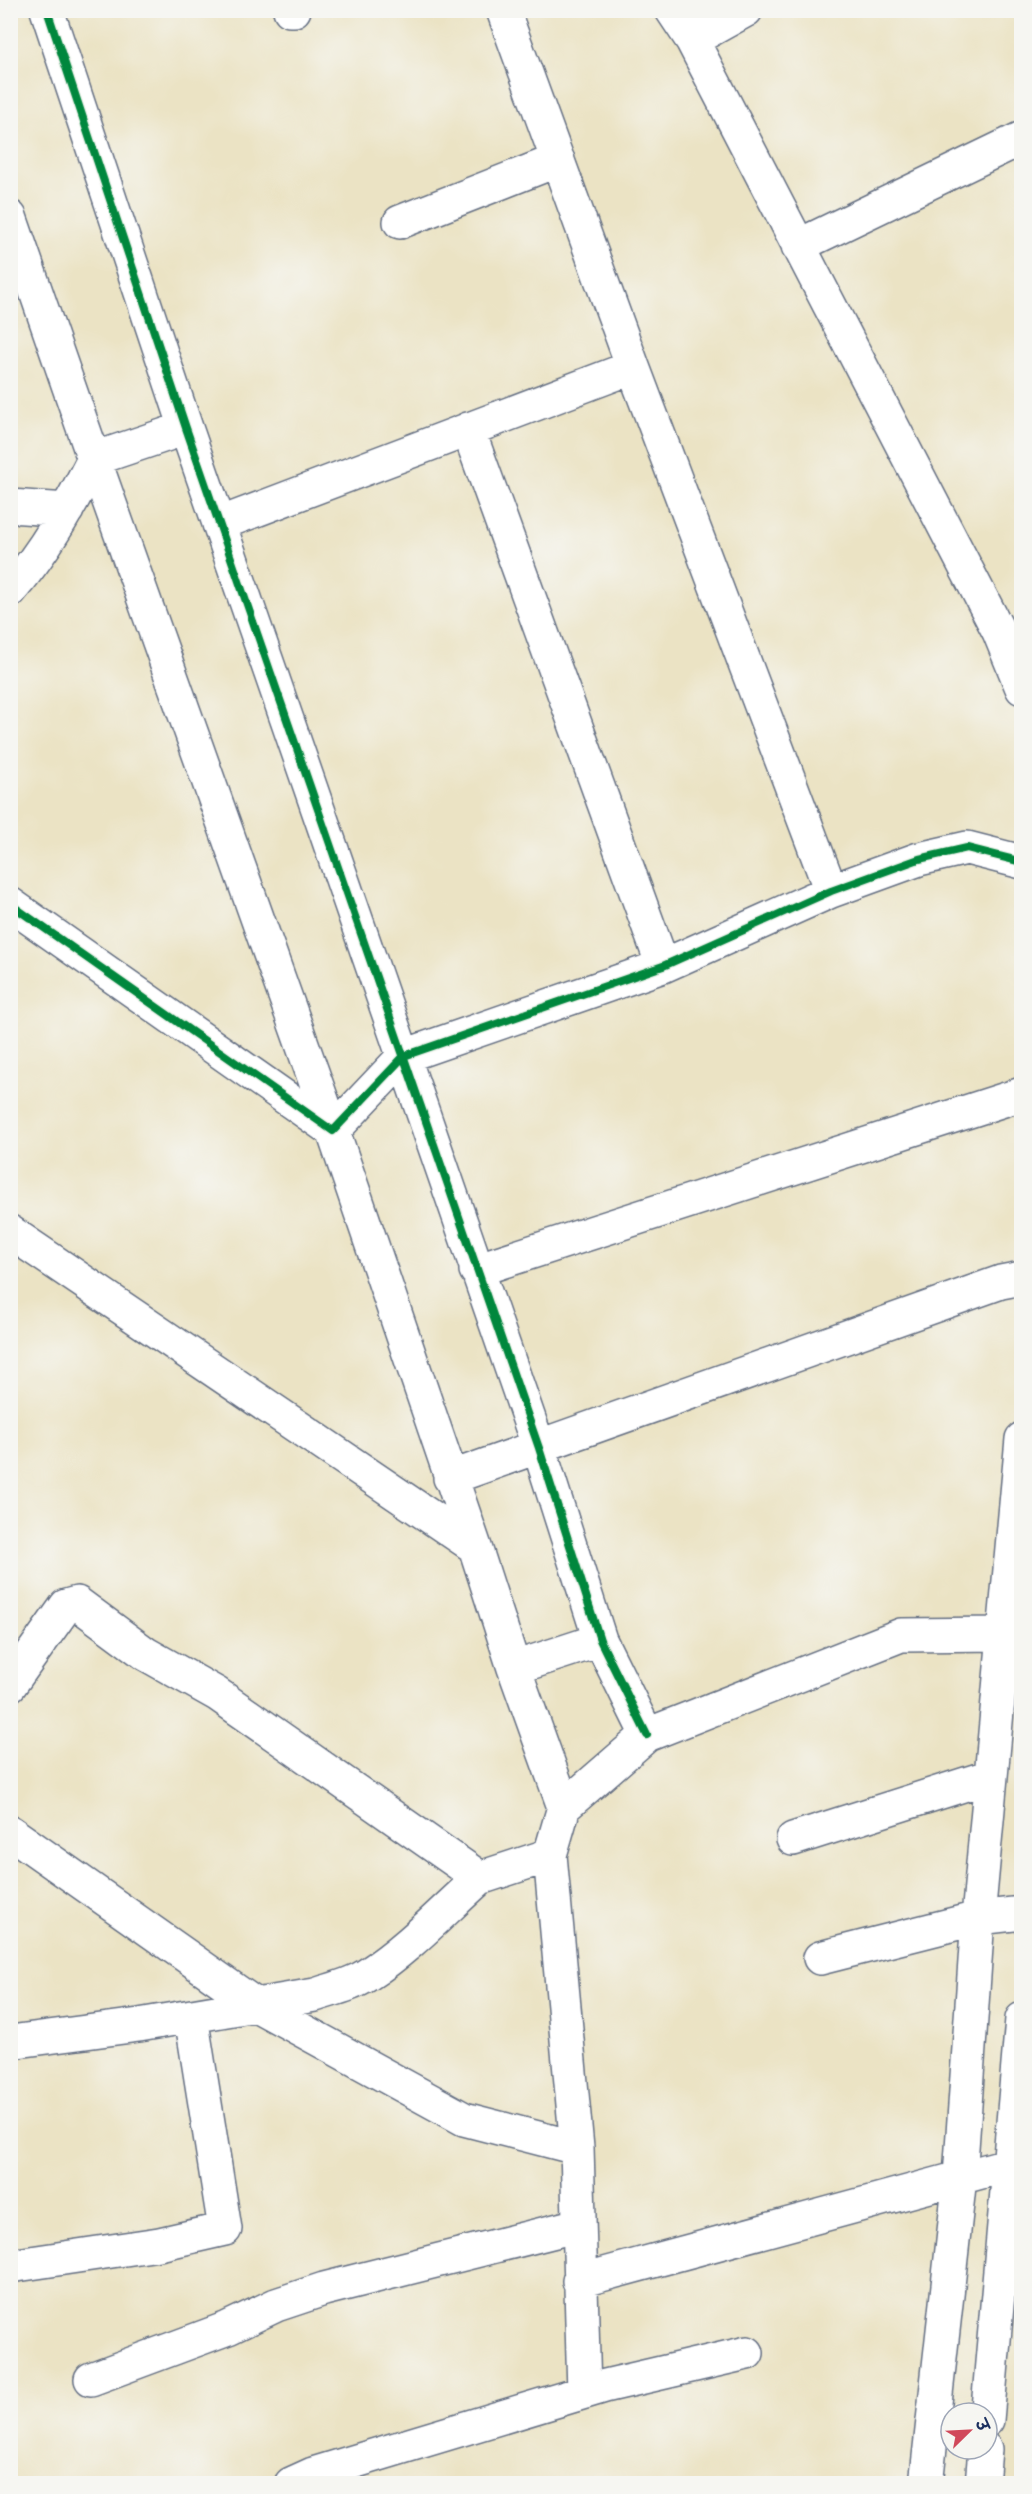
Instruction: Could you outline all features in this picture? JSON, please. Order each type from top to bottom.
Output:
[{"type":"street","points":[[47,10],[186,428],[539,1448],[600,1640],[647,1735]]},
{"type":"street","points":[[503,10],[633,367],[831,891]]},
{"type":"street","points":[[672,10],[692,40],[999,632],[1022,688]]},
{"type":"street","points":[[692,40],[746,10]]},
{"type":"street","points":[[798,246],[1022,138]]},
{"type":"street","points":[[400,222],[558,160]]},
{"type":"street","points":[[10,217],[17,258],[94,459],[333,1131],[514,1668],[564,1807]]},
{"type":"street","points":[[219,524],[633,367]]},
{"type":"street","points":[[10,591],[32,567],[67,510],[94,459],[186,428]]},
{"type":"street","points":[[468,429],[663,966]]},
{"type":"street","points":[[10,506],[67,510]]},
{"type":"street","points":[[333,1131],[404,1056],[663,966],[831,891],[919,859],[967,849],[1022,862]]},
{"type":"street","points":[[10,904],[333,1131]]},
{"type":"street","points":[[476,1270],[1022,1094]]},
{"type":"street","points":[[10,1232],[475,1547]]},
{"type":"street","points":[[450,1478],[1001,1282],[1022,1278]]},
{"type":"street","points":[[927,2484],[960,2177],[978,1918],[991,1776],[1012,1636],[1022,1439]]},
{"type":"street","points":[[10,1686],[66,1606],[77,1603],[146,1654],[217,1694],[480,1878]]},
{"type":"street","points":[[584,2392],[579,2281],[577,2148],[550,1855],[564,1807],[647,1735],[901,1635],[1012,1636]]},
{"type":"street","points":[[514,1668],[600,1640]]},
{"type":"street","points":[[793,1839],[991,1776]]},
{"type":"street","points":[[10,1832],[256,2005],[464,2119],[577,2148]]},
{"type":"street","points":[[10,2042],[191,2016],[315,1995],[366,1976],[398,1951],[480,1878],[550,1855]]},
{"type":"street","points":[[820,1958],[978,1918],[1022,1913]]},
{"type":"street","points":[[10,2266],[159,2244],[225,2229],[191,2016]]},
{"type":"street","points":[[989,2401],[1015,2162],[1022,2019]]},
{"type":"street","points":[[579,2281],[1015,2162]]},
{"type":"street","points":[[91,2379],[228,2328],[276,2305],[324,2289],[579,2225]]},
{"type":"street","points":[[291,2484],[313,2474],[584,2392],[747,2353]]},
{"type":"street","points":[[982,2484],[984,2461]]},
{"type":"cycle path","points":[[47,10],[186,428],[539,1448],[600,1640],[647,1735]]},
{"type":"cycle path","points":[[10,904],[333,1131],[404,1056],[663,966],[831,891],[919,859],[967,848],[1022,862]]}]
